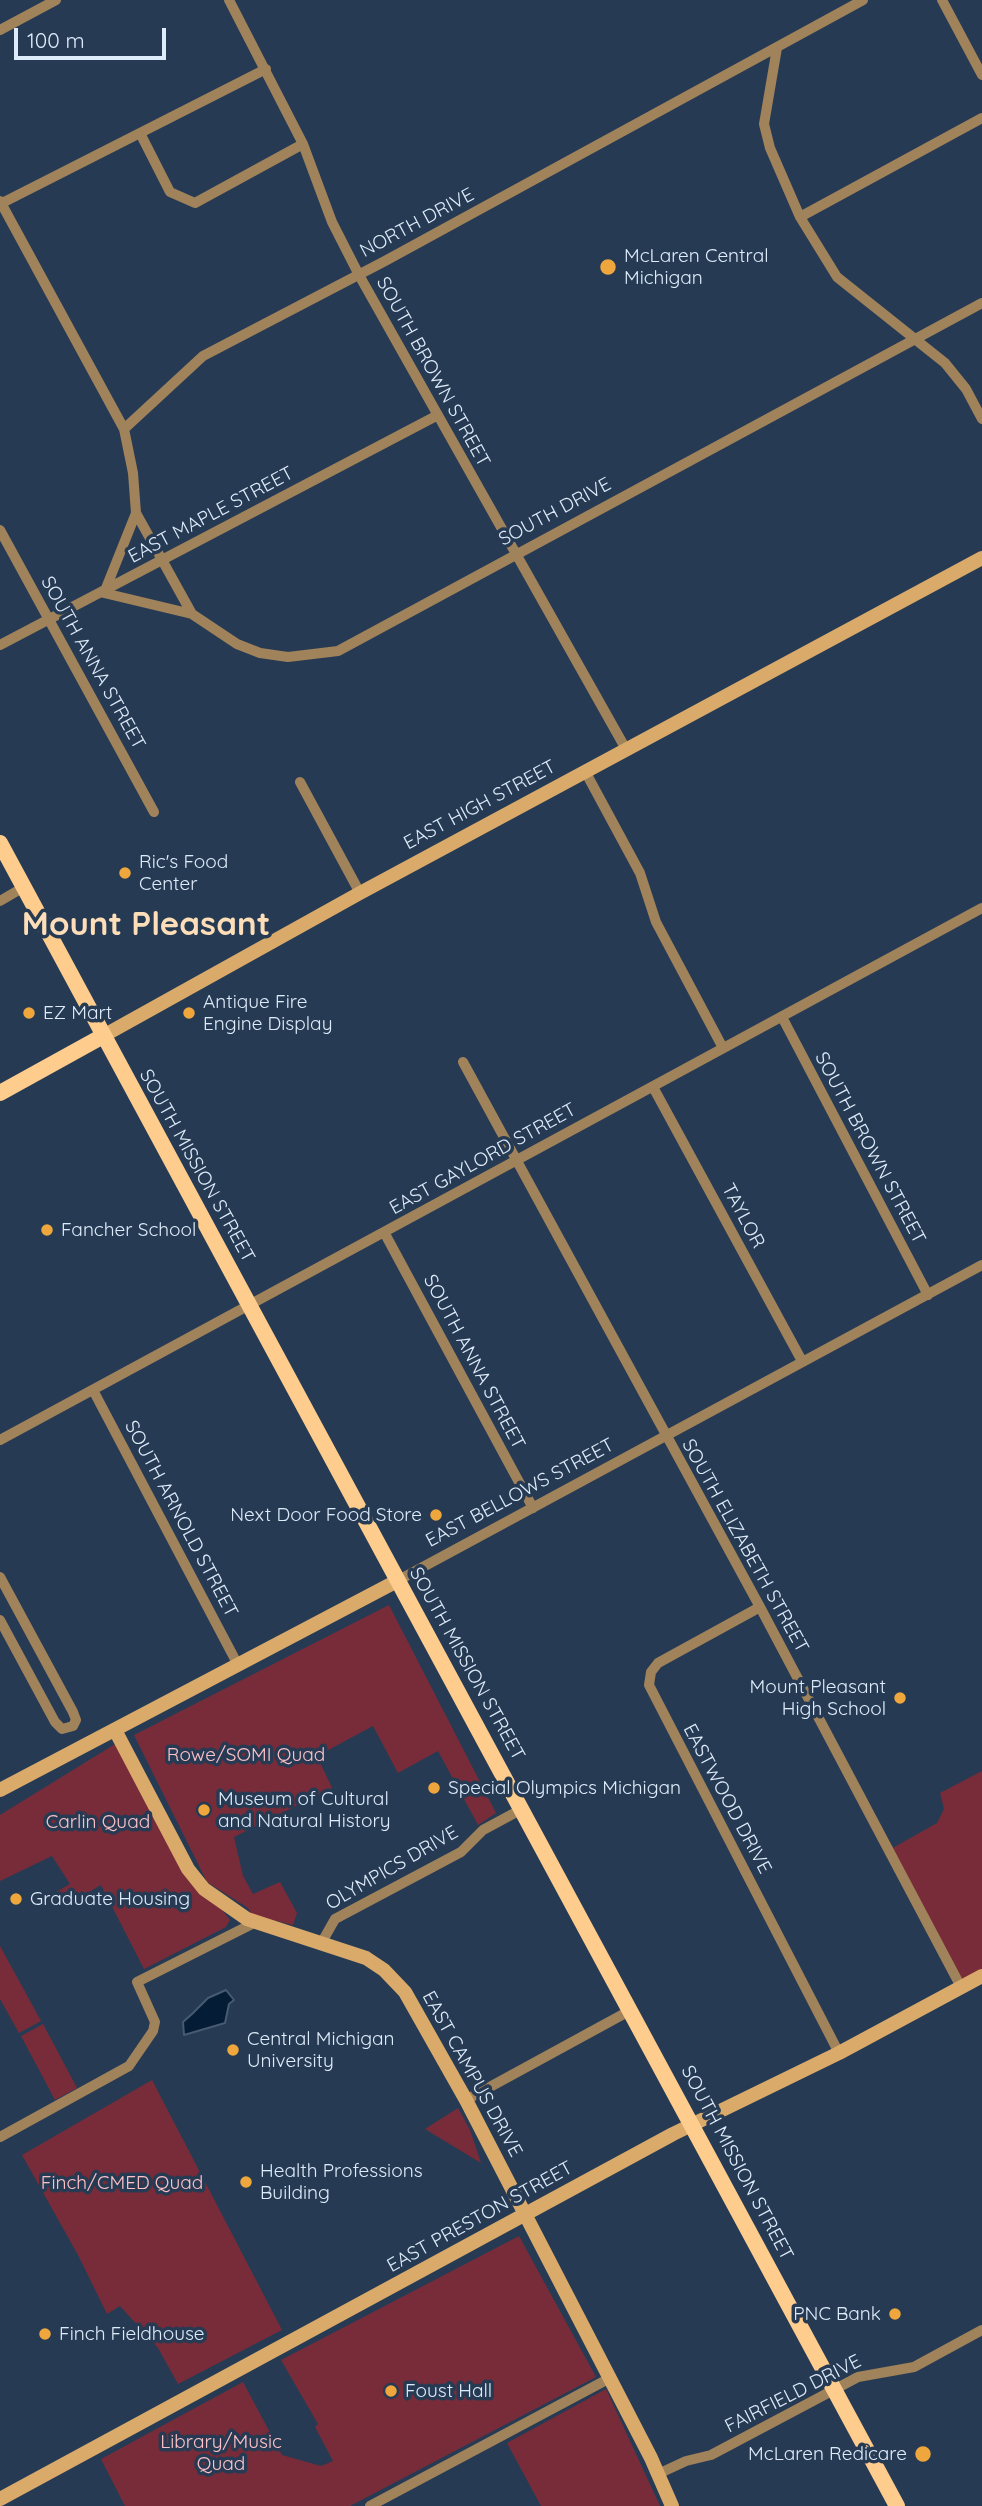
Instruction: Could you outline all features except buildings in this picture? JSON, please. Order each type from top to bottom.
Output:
[{"type":"main road","name":"SOUTH MISSION STREET","points":[[0,843],[897,2506]]},
{"type":"main road","name":"EAST HIGH STREET","points":[[0,1093],[103,1036]]},
{"type":"street","points":[[0,30],[56,0]]},
{"type":"street","name":"SOUTH BROWN STREET","points":[[229,0],[303,144],[332,222],[359,275],[627,751]]},
{"type":"street","name":"NORTH DRIVE","points":[[124,429],[203,356],[359,275],[863,0]]},
{"type":"street","points":[[942,0],[982,75]]},
{"type":"street","points":[[777,48],[764,124],[770,148],[800,216],[837,276],[945,363],[966,389],[982,419]]},
{"type":"street","points":[[161,561],[136,513],[133,474],[124,429],[0,203],[266,69]]},
{"type":"street","points":[[800,216],[982,118]]},
{"type":"street","points":[[140,133],[170,192],[195,203],[303,144]]},
{"type":"street","name":"SOUTH DRIVE","points":[[161,561],[192,614],[237,644],[260,653],[288,657],[316,656],[338,651],[514,553],[982,303]]},
{"type":"street","name":"EAST MAPLE STREET","points":[[0,645],[104,593],[438,415]]},
{"type":"street","points":[[136,513],[104,593],[192,614]]},
{"type":"street","name":"SOUTH ANNA STREET","points":[[0,530],[154,812]]},
{"type":"street","name":"EAST HIGH STREET","points":[[103,1036],[360,893],[982,558]]},
{"type":"street","points":[[586,773],[640,873],[656,922],[723,1048]]},
{"type":"street","points":[[300,782],[360,893]]},
{"type":"street","points":[[0,901],[24,887]]},
{"type":"street","name":"EAST GAYLORD STREET","points":[[0,1440],[982,908]]},
{"type":"street","name":"SOUTH BROWN STREET","points":[[782,1017],[928,1296]]},
{"type":"street","name":"SOUTH ELIZABETH STREET","points":[[463,1062],[760,1607],[961,1987]]},
{"type":"street","name":"TAYLOR","points":[[653,1087],[802,1361]]},
{"type":"street","name":"SOUTH ANNA STREET","points":[[384,1233],[533,1508]]},
{"type":"street","name":"EAST BELLOWS STREET","points":[[0,1790],[397,1581],[982,1265]]},
{"type":"street","name":"SOUTH ARNOLD STREET","points":[[93,1390],[238,1665]]},
{"type":"street","points":[[0,1577],[75,1716],[73,1726],[62,1729],[55,1723],[0,1620]]},
{"type":"street","name":"EASTWOOD DRIVE","points":[[760,1607],[658,1663],[651,1672],[649,1685],[839,2053]]},
{"type":"street","name":"EAST CAMPUS DRIVE","points":[[115,1730],[191,1875],[232,1912],[366,1958],[399,1984],[466,2100],[659,2474],[672,2506]]},
{"type":"street","name":"OLYMPICS DRIVE","points":[[322,1942],[335,1919],[461,1852],[483,1830],[522,1809]]},
{"type":"street","points":[[0,2137],[129,2066],[153,2031],[155,2022],[137,1982],[256,1922]]},
{"type":"street","name":"EAST PRESTON STREET","points":[[0,2499],[693,2124],[839,2053],[982,1976]]},
{"type":"street","points":[[466,2100],[631,2010]]},
{"type":"street","name":"FAIRFIELD DRIVE","points":[[659,2474],[686,2461],[711,2455],[834,2389],[869,2374],[914,2367],[982,2330]]},
{"type":"street","points":[[370,2506],[610,2378]]},
{"type":"green space","name":"Rowe/SOMI Quad","points":[[389,1605],[496,1813],[478,1825],[438,1751],[398,1773],[373,1726],[317,1756],[332,1788],[234,1837],[243,1876],[253,1894],[280,1882],[297,1913],[293,1925],[252,1915],[248,1908],[207,1882],[134,1735]]},
{"type":"green space","name":"Carlin Quad","points":[[120,1741],[182,1858],[230,1920],[226,1927],[144,1969],[101,1885],[72,1902],[60,1895],[51,1895],[70,1884],[52,1856],[0,1881],[0,1815]]},
{"type":"green space","points":[[982,1771],[982,1976],[961,1987],[889,1850],[937,1823],[944,1809],[940,1793]]},
{"type":"green space","points":[[0,1946],[41,2021],[19,2033],[0,1999]]},
{"type":"green space","points":[[43,2024],[77,2088],[55,2100],[21,2036]]},
{"type":"green space","name":"Finch/CMED Quad","points":[[152,2080],[282,2330],[178,2384],[158,2348],[120,2306],[107,2314],[78,2255],[22,2155]]},
{"type":"green space","points":[[458,2108],[470,2130],[481,2163],[425,2129]]},
{"type":"green space","name":"Library/Music Quad","points":[[519,2236],[596,2377],[350,2506],[125,2506],[101,2459],[243,2382],[282,2455],[321,2466],[333,2461],[315,2427],[318,2424],[281,2360]]},
{"type":"green space","points":[[606,2389],[660,2506],[541,2506],[507,2443]]},
{"type":"water","points":[[226,1990],[234,2000],[229,2004],[225,2023],[184,2035],[183,2022],[208,1998]]},
{"type":"place","name":"McLaren Central Michigan","points":[[608,267]]},
{"type":"place","name":"Ric's Food Center","points":[[125,873]]},
{"type":"place","name":"EZ Mart","points":[[29,1013]]},
{"type":"place","name":"Antique Fire Engine Display","points":[[189,1013]]},
{"type":"place","name":"Fancher School","points":[[47,1230]]},
{"type":"place","name":"Next Door Food Store","points":[[436,1515]]},
{"type":"place","name":"Mount Pleasant High School","points":[[900,1698]]},
{"type":"place","name":"Special Olympics Michigan","points":[[434,1788]]},
{"type":"place","name":"Museum of Cultural and Natural History","points":[[204,1810]]},
{"type":"place","name":"Graduate Housing","points":[[16,1899]]},
{"type":"place","name":"Central Michigan University","points":[[233,2050]]},
{"type":"place","name":"Health Professions Building","points":[[246,2182]]},
{"type":"place","name":"PNC Bank","points":[[895,2314]]},
{"type":"place","name":"Finch Fieldhouse","points":[[45,2334]]},
{"type":"place","name":"Foust Hall","points":[[391,2391]]},
{"type":"place","name":"McLaren Redicare","points":[[923,2454]]},
{"type":"district","name":"Mount Pleasant","points":[[146,925]]}]
